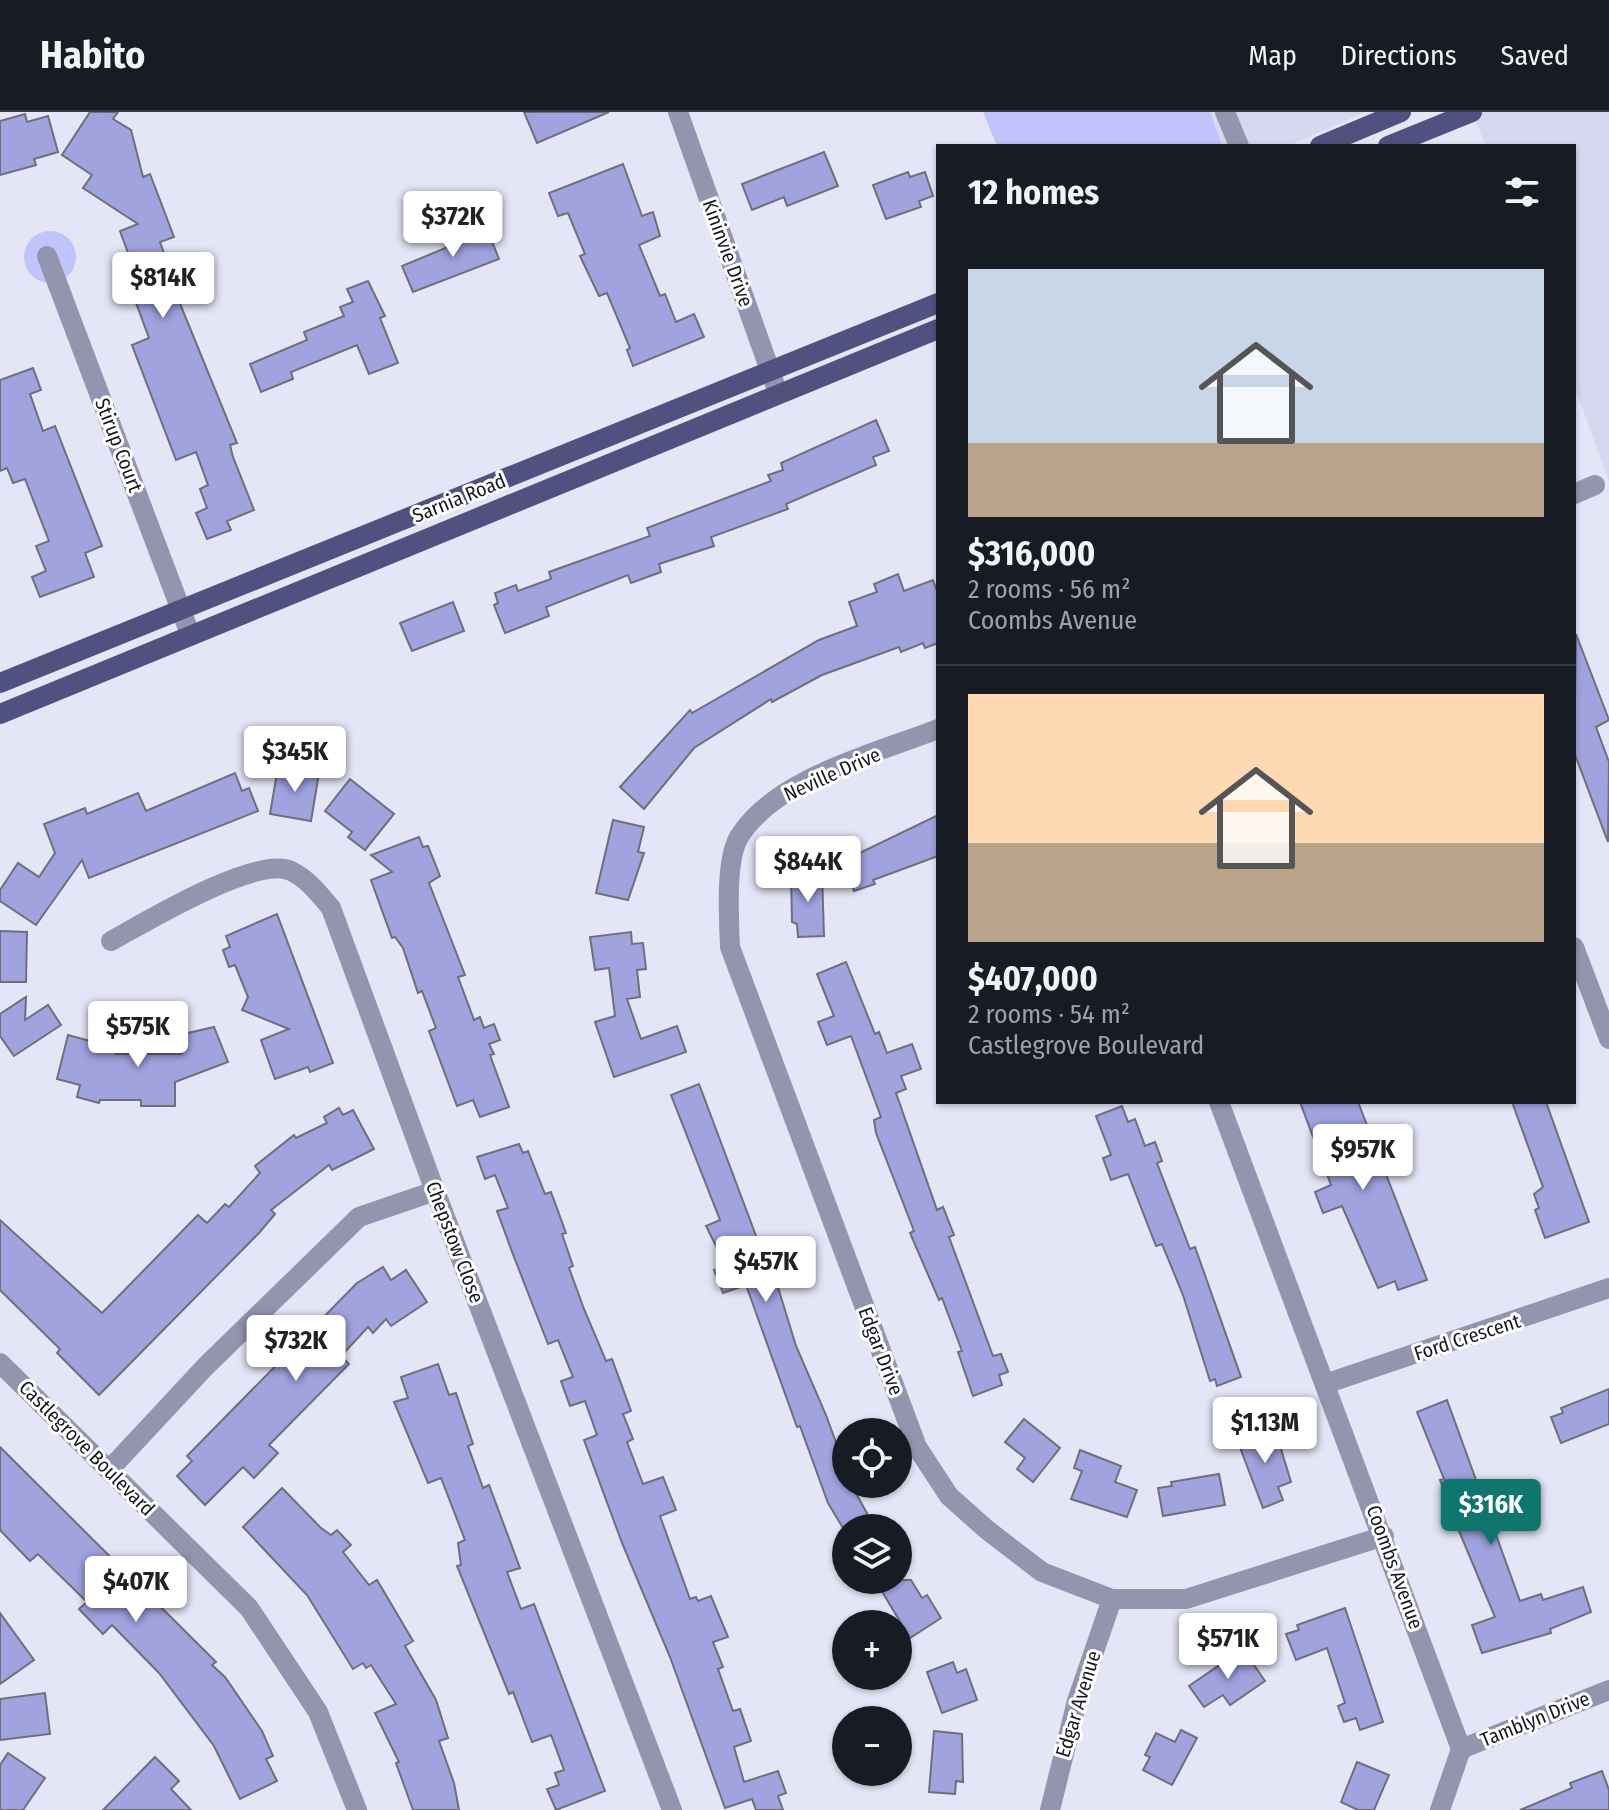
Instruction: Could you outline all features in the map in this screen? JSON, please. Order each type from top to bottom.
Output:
[{"type":"main road","points":[[1325,144],[1401,112]]},
{"type":"main road","points":[[1393,144],[1472,112]]},
{"type":"main road","name":"Sarnia Road","points":[[0,683],[182,612],[932,305]]},
{"type":"main road","name":"Sarnia Road","points":[[0,714],[778,393],[936,334]]},
{"type":"street","name":"Kininvie Drive","points":[[678,112],[778,393]]},
{"type":"street","points":[[1225,112],[1238,144]]},
{"type":"street","name":"Stirup Court","points":[[47,256],[190,634]]},
{"type":"street","points":[[932,305],[936,328]]},
{"type":"street","points":[[1576,493],[1595,485]]},
{"type":"street","name":"Neville Drive","points":[[738,838],[772,800],[824,773],[936,730]]},
{"type":"street","name":"Edgar Drive","points":[[738,838],[728,890],[730,947],[917,1447],[949,1496],[1042,1572],[1112,1599],[1186,1599],[1384,1536]]},
{"type":"street","name":"Chepstow Close","points":[[111,941],[251,870],[289,869],[313,887],[331,908],[435,1191],[672,1810]]},
{"type":"street","points":[[1576,952],[1609,1039]]},
{"type":"street","name":"Coombs Avenue","points":[[1220,1104],[1384,1536],[1461,1749]]},
{"type":"street","points":[[109,1470],[205,1367],[359,1217],[435,1191]]},
{"type":"street","name":"Ford Crescent","points":[[1325,1384],[1609,1288]]},
{"type":"street","name":"Castlegrove Boulevard","points":[[0,1363],[249,1608],[318,1712],[357,1810]]},
{"type":"street","name":"Edgar Avenue","points":[[1050,1810],[1077,1701],[1112,1599]]},
{"type":"street","name":"Tamblyn Drive","points":[[1461,1749],[1609,1690]]},
{"type":"street","points":[[1440,1810],[1461,1749]]},
{"type":"shaded area","points":[[983,112],[1210,112],[1221,144],[996,144]]},
{"type":"shaded area","points":[[996,112],[1366,112],[1293,144],[1009,144]]},
{"type":"shaded area","points":[[1472,112],[1609,112],[1609,482],[1576,391],[1576,144],[1485,144]]},
{"type":"shaded area","points":[[50,231],[69,238],[76,257],[69,276],[50,283],[31,276],[24,257],[31,238]]},
{"type":"building","points":[[90,112],[118,112],[113,119],[131,130],[143,177],[150,174],[174,237],[160,242],[177,288],[174,289],[237,443],[230,445],[233,457],[254,510],[227,521],[231,530],[207,539],[196,513],[207,508],[200,489],[208,485],[196,452],[176,460],[132,345],[149,338],[122,265],[131,261],[120,231],[138,224],[83,188],[92,175],[62,155]]},
{"type":"building","points":[[524,112],[609,112],[537,143]]},
{"type":"building","points":[[25,114],[27,122],[48,116],[58,152],[34,159],[36,165],[0,175],[0,121]]},
{"type":"building","points":[[824,152],[838,186],[787,206],[784,197],[752,210],[742,184]]},
{"type":"building","points":[[623,164],[642,216],[653,212],[660,236],[639,245],[660,296],[665,294],[676,322],[694,314],[704,337],[633,366],[627,350],[630,348],[607,293],[599,296],[580,256],[585,254],[568,213],[558,216],[549,193]]},
{"type":"building","points":[[908,172],[910,177],[925,172],[933,196],[919,201],[921,207],[886,219],[873,185]]},
{"type":"building","points":[[485,224],[499,259],[413,292],[402,266],[460,242],[457,235]]},
{"type":"building","points":[[368,281],[385,316],[380,318],[398,363],[369,374],[357,345],[291,372],[293,379],[261,392],[250,364],[307,340],[304,332],[344,316],[340,307],[353,302],[347,289]]},
{"type":"building","points":[[33,368],[41,390],[30,394],[43,431],[55,426],[102,546],[85,553],[94,577],[40,597],[32,577],[46,571],[36,546],[49,541],[25,479],[13,483],[7,468],[0,471],[0,380]]},
{"type":"building","points":[[876,420],[889,451],[873,457],[876,465],[786,504],[788,509],[711,537],[714,546],[659,564],[661,572],[631,583],[628,575],[546,607],[549,616],[505,633],[494,605],[498,603],[495,593],[516,585],[518,591],[551,579],[549,572],[650,536],[647,528],[771,481],[768,475],[783,470],[781,463]]},
{"type":"building","points":[[898,574],[904,591],[933,580],[936,588],[936,644],[925,648],[923,643],[901,652],[899,647],[822,675],[772,702],[771,699],[694,748],[644,809],[620,787],[690,710],[692,713],[819,640],[857,626],[849,602],[877,592],[874,584]]},
{"type":"building","points":[[453,602],[464,631],[412,651],[400,623]]},
{"type":"building","points":[[1576,634],[1609,720],[1596,727],[1609,762],[1608,842],[1576,757]]},
{"type":"building","points":[[278,767],[319,773],[311,821],[270,814]]},
{"type":"building","points":[[235,773],[242,791],[249,788],[258,811],[89,878],[82,860],[36,925],[0,901],[0,890],[18,863],[39,877],[55,853],[44,824],[85,808],[87,814],[138,793],[146,811]]},
{"type":"building","points":[[350,779],[394,814],[365,850],[348,837],[352,832],[325,811]]},
{"type":"building","points":[[936,816],[936,857],[873,880],[875,884],[854,891],[843,861]]},
{"type":"building","points":[[613,820],[644,827],[638,852],[644,853],[628,900],[596,893]]},
{"type":"building","points":[[419,837],[423,847],[428,846],[440,876],[429,883],[465,975],[458,977],[474,1020],[480,1017],[484,1028],[494,1024],[500,1040],[489,1044],[494,1054],[490,1055],[509,1107],[480,1117],[473,1100],[457,1106],[429,1031],[436,1028],[422,991],[418,993],[403,948],[395,937],[392,938],[371,880],[392,872],[371,855]]},
{"type":"building","points":[[822,872],[824,936],[798,937],[797,924],[792,922],[791,873]]},
{"type":"building","points":[[277,914],[333,1063],[310,1072],[308,1067],[275,1079],[261,1040],[289,1029],[242,1010],[248,997],[235,965],[229,967],[223,950],[230,947],[226,936]]},
{"type":"building","points":[[0,931],[27,932],[26,982],[0,982]]},
{"type":"building","points":[[631,932],[632,944],[643,943],[646,969],[637,970],[640,997],[627,999],[641,1039],[677,1026],[686,1052],[614,1077],[595,1022],[615,1016],[609,968],[595,970],[590,937]]},
{"type":"building","points":[[846,962],[875,1034],[879,1032],[887,1053],[912,1044],[921,1069],[901,1076],[906,1089],[896,1093],[937,1210],[943,1207],[954,1235],[949,1237],[993,1356],[1001,1354],[1008,1372],[999,1375],[1002,1385],[973,1396],[958,1352],[962,1351],[942,1298],[939,1300],[910,1233],[914,1231],[876,1133],[874,1120],[881,1117],[851,1036],[827,1045],[818,1022],[834,1016],[817,974]]},
{"type":"building","points":[[26,997],[25,1020],[48,1005],[61,1025],[14,1056],[0,1036],[0,1014]]},
{"type":"building","points":[[214,1027],[228,1062],[175,1082],[175,1106],[141,1106],[141,1100],[100,1100],[99,1103],[77,1097],[80,1085],[57,1079],[68,1035],[116,1048],[115,1054],[182,1054],[175,1036]]},
{"type":"building","points":[[699,1084],[758,1241],[762,1240],[769,1258],[796,1346],[832,1432],[832,1498],[859,1498],[867,1514],[835,1514],[800,1426],[797,1427],[746,1285],[723,1293],[714,1270],[726,1266],[706,1226],[720,1220],[671,1095]]},
{"type":"building","points":[[1301,1104],[1359,1104],[1427,1280],[1398,1290],[1395,1281],[1378,1288],[1342,1206],[1323,1213],[1315,1192],[1331,1185]]},
{"type":"building","points":[[1513,1104],[1547,1104],[1589,1222],[1545,1238],[1535,1210],[1539,1208],[1534,1194],[1543,1187]]},
{"type":"building","points":[[1122,1106],[1128,1122],[1135,1119],[1145,1146],[1155,1142],[1162,1161],[1157,1163],[1190,1249],[1195,1247],[1241,1377],[1217,1386],[1215,1379],[1210,1381],[1183,1295],[1162,1244],[1156,1246],[1128,1174],[1111,1180],[1103,1158],[1111,1155],[1096,1116]]},
{"type":"building","points":[[339,1108],[343,1115],[353,1110],[374,1149],[332,1170],[329,1165],[271,1210],[275,1214],[259,1233],[99,1395],[57,1353],[60,1349],[0,1290],[0,1220],[102,1313],[198,1215],[207,1223],[225,1204],[229,1207],[260,1173],[255,1166],[294,1135],[296,1138],[327,1123],[324,1117]]},
{"type":"building","points":[[519,1144],[523,1153],[528,1151],[545,1194],[551,1192],[566,1233],[562,1234],[573,1266],[569,1268],[606,1361],[612,1359],[631,1411],[623,1414],[633,1439],[627,1442],[643,1484],[663,1477],[676,1510],[660,1516],[690,1599],[696,1597],[698,1601],[711,1596],[728,1637],[713,1642],[723,1667],[718,1669],[733,1711],[740,1709],[751,1741],[734,1747],[744,1782],[778,1771],[786,1793],[778,1796],[783,1810],[756,1810],[752,1799],[725,1808],[670,1657],[622,1543],[584,1440],[597,1435],[585,1401],[570,1406],[561,1381],[573,1377],[558,1340],[548,1344],[497,1211],[508,1208],[495,1175],[485,1179],[477,1157]]},
{"type":"building","points":[[383,1267],[391,1280],[406,1270],[427,1302],[391,1326],[386,1319],[373,1333],[368,1327],[341,1356],[349,1364],[269,1445],[278,1453],[254,1478],[243,1467],[205,1505],[177,1476],[192,1461],[187,1456],[357,1283]]},
{"type":"building","points":[[438,1364],[449,1395],[456,1393],[473,1444],[468,1446],[483,1488],[489,1485],[520,1568],[507,1572],[521,1609],[534,1604],[605,1791],[556,1810],[547,1789],[559,1785],[555,1773],[564,1770],[551,1735],[532,1742],[513,1692],[509,1694],[457,1566],[461,1565],[458,1543],[465,1540],[441,1478],[428,1483],[394,1402],[408,1398],[401,1377]]},
{"type":"building","points":[[1609,1389],[1609,1424],[1561,1443],[1551,1417],[1563,1413],[1561,1408]]},
{"type":"building","points":[[1447,1400],[1520,1601],[1541,1594],[1543,1600],[1583,1587],[1591,1612],[1550,1629],[1551,1633],[1482,1653],[1472,1625],[1495,1617],[1454,1519],[1440,1480],[1444,1479],[1417,1412]]},
{"type":"building","points":[[1024,1419],[1060,1448],[1033,1482],[1017,1469],[1025,1458],[1005,1442]]},
{"type":"building","points":[[1261,1428],[1265,1440],[1277,1436],[1291,1482],[1278,1487],[1283,1500],[1263,1508],[1236,1437]]},
{"type":"building","points":[[0,1447],[216,1662],[212,1665],[225,1677],[262,1731],[273,1756],[266,1759],[277,1781],[240,1799],[214,1746],[159,1673],[112,1625],[103,1634],[79,1609],[87,1602],[38,1554],[30,1561],[0,1530]]},
{"type":"building","points":[[1080,1450],[1121,1466],[1115,1482],[1137,1490],[1127,1517],[1071,1499],[1082,1471],[1074,1468]]},
{"type":"building","points":[[1219,1474],[1225,1505],[1163,1516],[1158,1488],[1172,1486],[1171,1482]]},
{"type":"building","points":[[282,1488],[321,1528],[331,1535],[337,1530],[351,1545],[343,1552],[369,1585],[377,1580],[413,1641],[405,1646],[436,1700],[448,1738],[439,1741],[454,1783],[459,1810],[413,1810],[396,1763],[399,1762],[375,1713],[396,1704],[371,1665],[366,1668],[363,1663],[353,1669],[307,1595],[243,1527]]},
{"type":"building","points":[[912,1582],[922,1598],[927,1595],[941,1618],[912,1637],[912,1610],[893,1610],[883,1594],[912,1594]]},
{"type":"building","points":[[1345,1608],[1383,1722],[1360,1730],[1356,1718],[1344,1722],[1338,1706],[1345,1703],[1327,1648],[1296,1660],[1286,1634],[1299,1630],[1297,1625]]},
{"type":"building","points":[[0,1613],[34,1660],[0,1684]]},
{"type":"building","points":[[1243,1649],[1265,1681],[1230,1705],[1223,1695],[1204,1707],[1189,1686]]},
{"type":"building","points":[[953,1662],[957,1673],[966,1669],[977,1700],[942,1713],[927,1672]]},
{"type":"building","points":[[45,1693],[50,1734],[0,1740],[0,1699]]},
{"type":"building","points":[[1181,1730],[1197,1738],[1172,1785],[1143,1770],[1150,1757],[1145,1755],[1156,1733],[1175,1742]]},
{"type":"building","points":[[934,1731],[962,1734],[963,1782],[956,1781],[955,1794],[929,1792]]},
{"type":"building","points":[[8,1753],[45,1778],[23,1810],[0,1810],[0,1765]]},
{"type":"building","points":[[155,1757],[179,1781],[171,1789],[191,1810],[103,1810]]},
{"type":"building","points":[[1357,1762],[1389,1775],[1374,1810],[1358,1810],[1341,1802]]},
{"type":"building","points":[[1602,1771],[1609,1790],[1609,1810],[1520,1810],[1572,1788],[1570,1783]]}]
